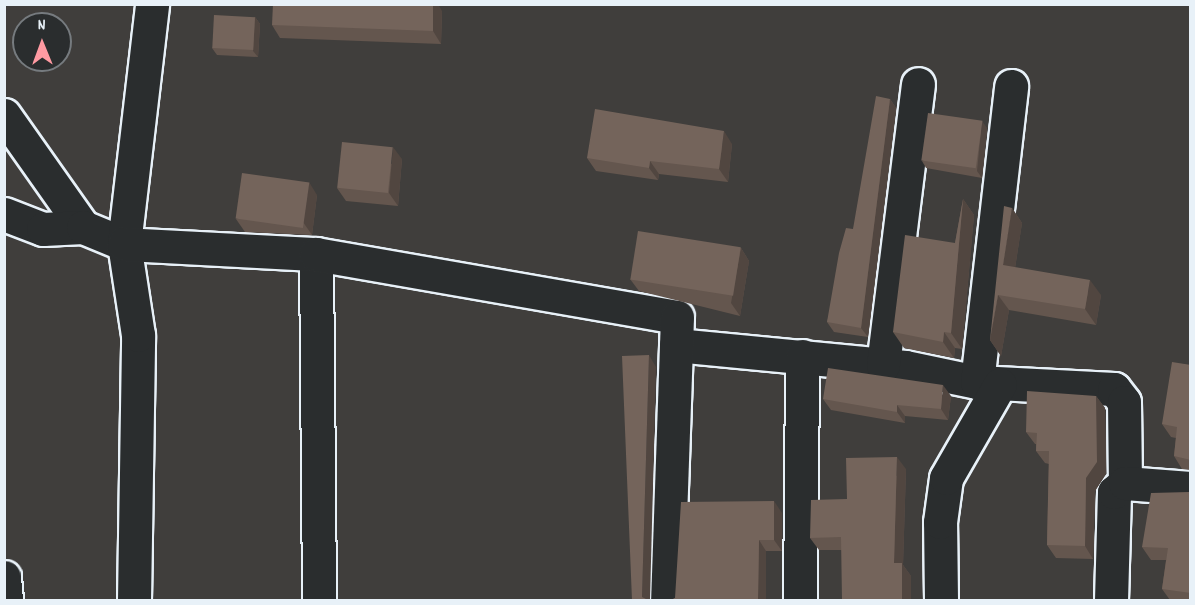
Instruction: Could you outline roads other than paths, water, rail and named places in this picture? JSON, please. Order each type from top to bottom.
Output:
[{"type":"street","points":[[134,600],[138,335],[124,244],[152,4]]},
{"type":"street","points":[[883,365],[918,84]]},
{"type":"street","points":[[942,600],[940,522],[946,478],[988,383],[1011,86]]},
{"type":"street","points":[[4,114],[83,227]]},
{"type":"street","points":[[4,214],[43,229],[83,227],[124,244],[316,254],[677,317],[667,600]]},
{"type":"street","points":[[316,254],[319,600]]},
{"type":"street","points":[[676,345],[883,365],[988,383],[1114,389],[1124,402],[1125,483]]},
{"type":"street","points":[[800,600],[801,356]]},
{"type":"street","points":[[1111,600],[1114,492],[1125,483],[1191,488]]},
{"type":"street","points":[[4,577],[6,600]]}]
